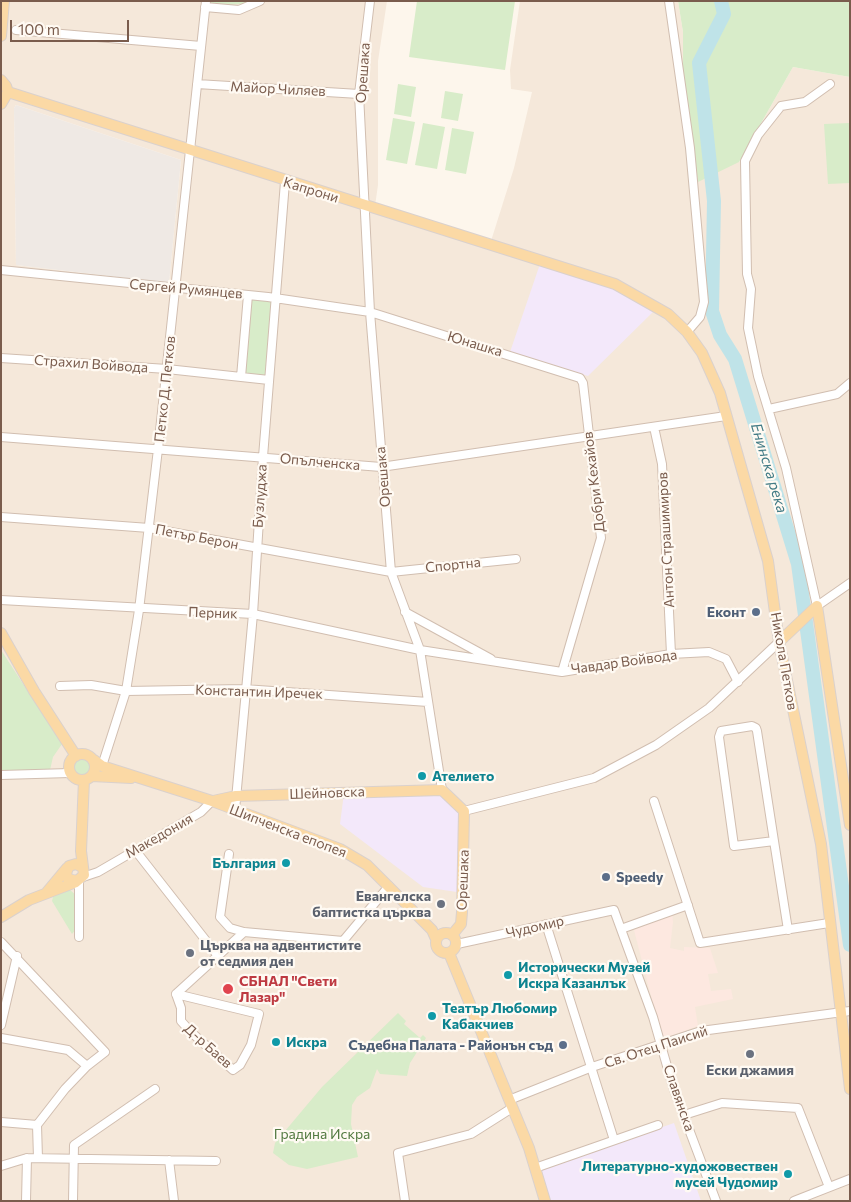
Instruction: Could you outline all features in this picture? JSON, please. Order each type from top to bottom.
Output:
[{"type":"main road","points":[[1,36],[4,1]]},
{"type":"main road","points":[[1,104],[8,92],[2,78]]},
{"type":"main road","name":"Капрони","points":[[8,92],[285,182],[615,284]]},
{"type":"main road","name":"Никола Петков","points":[[615,284],[668,314],[687,332],[702,353],[720,393],[768,561],[779,642],[820,844],[829,923],[845,1012],[850,1089]]},
{"type":"main road","points":[[779,642],[814,609]]},
{"type":"main road","points":[[814,609],[850,825]]},
{"type":"main road","points":[[1,633],[34,691],[76,756]]},
{"type":"main road","points":[[77,872],[81,851],[88,778],[98,763],[84,754],[76,756],[71,761],[70,773],[76,779],[88,778]]},
{"type":"main road","name":"Шипченска епопея","points":[[98,763],[212,801],[340,849],[367,865],[432,930],[436,938]]},
{"type":"main road","name":"Шипченска епопея","points":[[88,778],[140,777]]},
{"type":"main road","points":[[442,790],[464,811]]},
{"type":"main road","name":"Шейновска","points":[[212,801],[236,796],[442,790]]},
{"type":"main road","name":"Орешака","points":[[454,939],[461,924],[462,912],[464,811]]},
{"type":"main road","name":"Македония","points":[[1,918],[29,900],[47,892],[77,872]]},
{"type":"main road","name":"Македония","points":[[47,892],[77,872]]},
{"type":"main road","points":[[445,933],[454,939],[454,950],[449,954],[442,953],[437,949],[436,938],[445,933]]},
{"type":"main road","points":[[449,954],[511,1104],[545,1201]]},
{"type":"street","name":"Петко Д. Петков","points":[[98,763],[126,691],[138,610],[167,369],[206,4],[240,10],[260,1]]},
{"type":"street","name":"Орешака","points":[[370,1],[359,94],[370,312],[391,572],[420,650],[442,790]]},
{"type":"street","points":[[669,1],[690,148],[704,302],[700,317],[687,332]]},
{"type":"street","points":[[16,30],[201,46]]},
{"type":"street","name":"Майор Чиляев","points":[[197,84],[359,94]]},
{"type":"street","points":[[830,84],[805,102],[781,106],[758,135],[745,161],[747,274],[751,289],[748,328],[758,376],[786,468],[814,609],[850,583]]},
{"type":"street","name":"Бузлуджа","points":[[234,810],[244,689],[253,614],[263,457],[285,182]]},
{"type":"street","name":"Сергей Румянцев","points":[[1,270],[248,295],[370,312]]},
{"type":"street","points":[[241,377],[248,295]]},
{"type":"street","name":"Юнашка","points":[[370,312],[580,378]]},
{"type":"street","name":"Страхил Войвода","points":[[1,358],[167,369],[270,380]]},
{"type":"street","name":"Добри Кехайов","points":[[562,672],[601,538],[588,437],[584,384],[580,378]]},
{"type":"street","points":[[769,409],[837,394],[850,383]]},
{"type":"street","name":"Опълченска","points":[[1,437],[382,468],[726,416]]},
{"type":"street","name":"Антон Страшимиров","points":[[654,427],[662,464],[670,654]]},
{"type":"street","name":"Петър Берон","points":[[1,517],[149,528],[391,572]]},
{"type":"street","name":"Спортна","points":[[391,572],[516,558]]},
{"type":"street","name":"Перник","points":[[1,600],[138,610],[253,614],[420,650]]},
{"type":"street","name":"Чавдар Войвода","points":[[405,612],[494,661]]},
{"type":"street","points":[[464,811],[594,778],[656,745],[709,708],[779,642]]},
{"type":"street","name":"Чавдар Войвода","points":[[420,650],[562,672],[670,654],[709,652],[718,654],[726,659],[738,682]]},
{"type":"street","name":"Константин Иречек","points":[[60,686],[90,685],[126,691],[244,689],[428,702]]},
{"type":"street","points":[[774,841],[734,846],[719,737],[721,731],[752,726],[756,728],[774,841],[788,930]]},
{"type":"street","points":[[1,775],[70,773]]},
{"type":"street","name":"Македония","points":[[77,872],[103,868],[202,812],[212,801]]},
{"type":"street","points":[[654,801],[672,862],[700,943],[829,923]]},
{"type":"street","points":[[135,850],[218,956]]},
{"type":"street","points":[[228,854],[220,917],[230,928],[244,932],[343,940],[389,886]]},
{"type":"street","points":[[77,872],[79,937]]},
{"type":"street","points":[[621,929],[688,905]]},
{"type":"street","name":"Чудомир","points":[[454,939],[546,924],[614,910]]},
{"type":"street","name":"Славянска","points":[[614,910],[684,1115],[716,1201]]},
{"type":"street","points":[[546,924],[614,1140]]},
{"type":"street","points":[[176,994],[244,932]]},
{"type":"street","points":[[1,942],[17,956],[105,1052],[65,1089],[37,1125],[38,1158]]},
{"type":"street","points":[[1,1025],[17,956]]},
{"type":"street","name":"Д-р Баев","points":[[176,994],[259,1014],[251,1045],[240,1065],[233,1070],[180,1020],[181,1008],[176,994]]},
{"type":"street","name":"Св. Отец Паисий","points":[[405,1201],[398,1153],[471,1134],[511,1104],[592,1067],[712,1029],[845,1012]]},
{"type":"street","points":[[1,1038],[68,1050],[88,1066]]},
{"type":"street","points":[[73,1201],[74,1144],[155,1089]]},
{"type":"street","points":[[684,1115],[722,1103],[798,1108],[829,1187]]},
{"type":"street","points":[[1,1122],[37,1125]]},
{"type":"street","points":[[535,1168],[658,1124]]},
{"type":"street","points":[[26,1201],[27,1158]]},
{"type":"street","points":[[1,1166],[27,1158],[216,1161]]},
{"type":"street","points":[[169,1160],[174,1201]]},
{"type":"street","points":[[794,1201],[850,1180]]},
{"type":"shaded area","points":[[1,1],[387,1],[378,61],[378,185],[375,206],[491,241],[514,168],[532,92],[511,89],[510,70],[520,1],[678,1],[683,32],[683,70],[739,162],[793,67],[850,77],[850,1201],[1,1201]],"holes":[[[16,105],[181,160],[169,283],[16,265],[14,108]]]},
{"type":"shaded area","points":[[16,105],[181,160],[169,283],[16,265],[14,108]]},
{"type":"shaded area","points":[[540,264],[611,287],[654,311],[588,376],[510,352]]},
{"type":"shaded area","points":[[442,790],[464,811],[464,893],[423,887],[340,824],[344,793]]},
{"type":"shaded area","points":[[672,913],[673,922],[670,948],[684,951],[684,947],[710,948],[718,973],[708,974],[711,991],[731,989],[733,999],[695,1007],[698,1026],[662,1039],[634,930]]},
{"type":"shaded area","points":[[674,1123],[701,1201],[549,1201],[540,1170]]},
{"type":"green space","points":[[209,1],[250,1],[243,4],[226,5],[208,4]]},
{"type":"green space","points":[[417,1],[515,1],[505,70],[409,57]]},
{"type":"green space","points":[[678,1],[850,1],[850,77],[793,67],[739,162],[698,182],[683,70],[683,32]]},
{"type":"green space","points":[[398,84],[416,87],[411,117],[394,114]]},
{"type":"green space","points":[[445,91],[463,94],[458,121],[441,118]]},
{"type":"green space","points":[[393,118],[415,122],[407,164],[386,160]]},
{"type":"green space","points":[[423,123],[445,127],[437,169],[415,165]]},
{"type":"green space","points":[[850,123],[850,183],[828,184],[824,124]]},
{"type":"green space","points":[[452,128],[474,132],[466,174],[445,170]]},
{"type":"green space","points":[[250,299],[273,302],[268,376],[243,373]]},
{"type":"green space","points":[[1,650],[62,744],[53,757],[50,770],[1,770]]},
{"type":"green space","points":[[82,759],[88,761],[90,767],[88,773],[82,775],[76,773],[74,767],[76,761]]},
{"type":"green space","points":[[70,890],[78,897],[77,928],[72,934],[52,901],[53,897]]},
{"type":"green space","name":"Градина Искра","points":[[398,1013],[406,1021],[404,1024],[420,1038],[423,1035],[426,1038],[410,1063],[407,1076],[380,1074],[377,1069],[370,1088],[357,1097],[352,1105],[351,1124],[358,1157],[307,1169],[289,1165],[273,1153],[275,1143],[322,1087]]},
{"type":"waterway","name":"Енинска река","points":[[721,1],[724,14],[699,63],[714,201],[712,311],[720,335],[735,359],[798,564],[850,945]]},
{"type":"place","name":"Еконт","points":[[756,612]]},
{"type":"place","name":"Ателието","points":[[422,776]]},
{"type":"place","name":"България","points":[[286,863]]},
{"type":"place","name":"Speedy","points":[[606,877]]},
{"type":"place","name":"Евангелска баптистка църква","points":[[441,904]]},
{"type":"place","name":"Църква на адвентистите от седмия ден","points":[[190,953]]},
{"type":"place","name":"Исторически Музей Искра Казанлък","points":[[508,975]]},
{"type":"place","name":"СБНАЛ \"Свeти Лазар\"","points":[[228,989]]},
{"type":"place","name":"Театър Любомир Кабакчиев","points":[[432,1016]]},
{"type":"place","name":"Искра","points":[[276,1042]]},
{"type":"place","name":"Съдебна Палата - Районън съд","points":[[563,1045]]},
{"type":"place","name":"Ески джамия","points":[[750,1054]]},
{"type":"place","name":"Литературно-художовествен мусей Чудомир","points":[[788,1174]]}]
